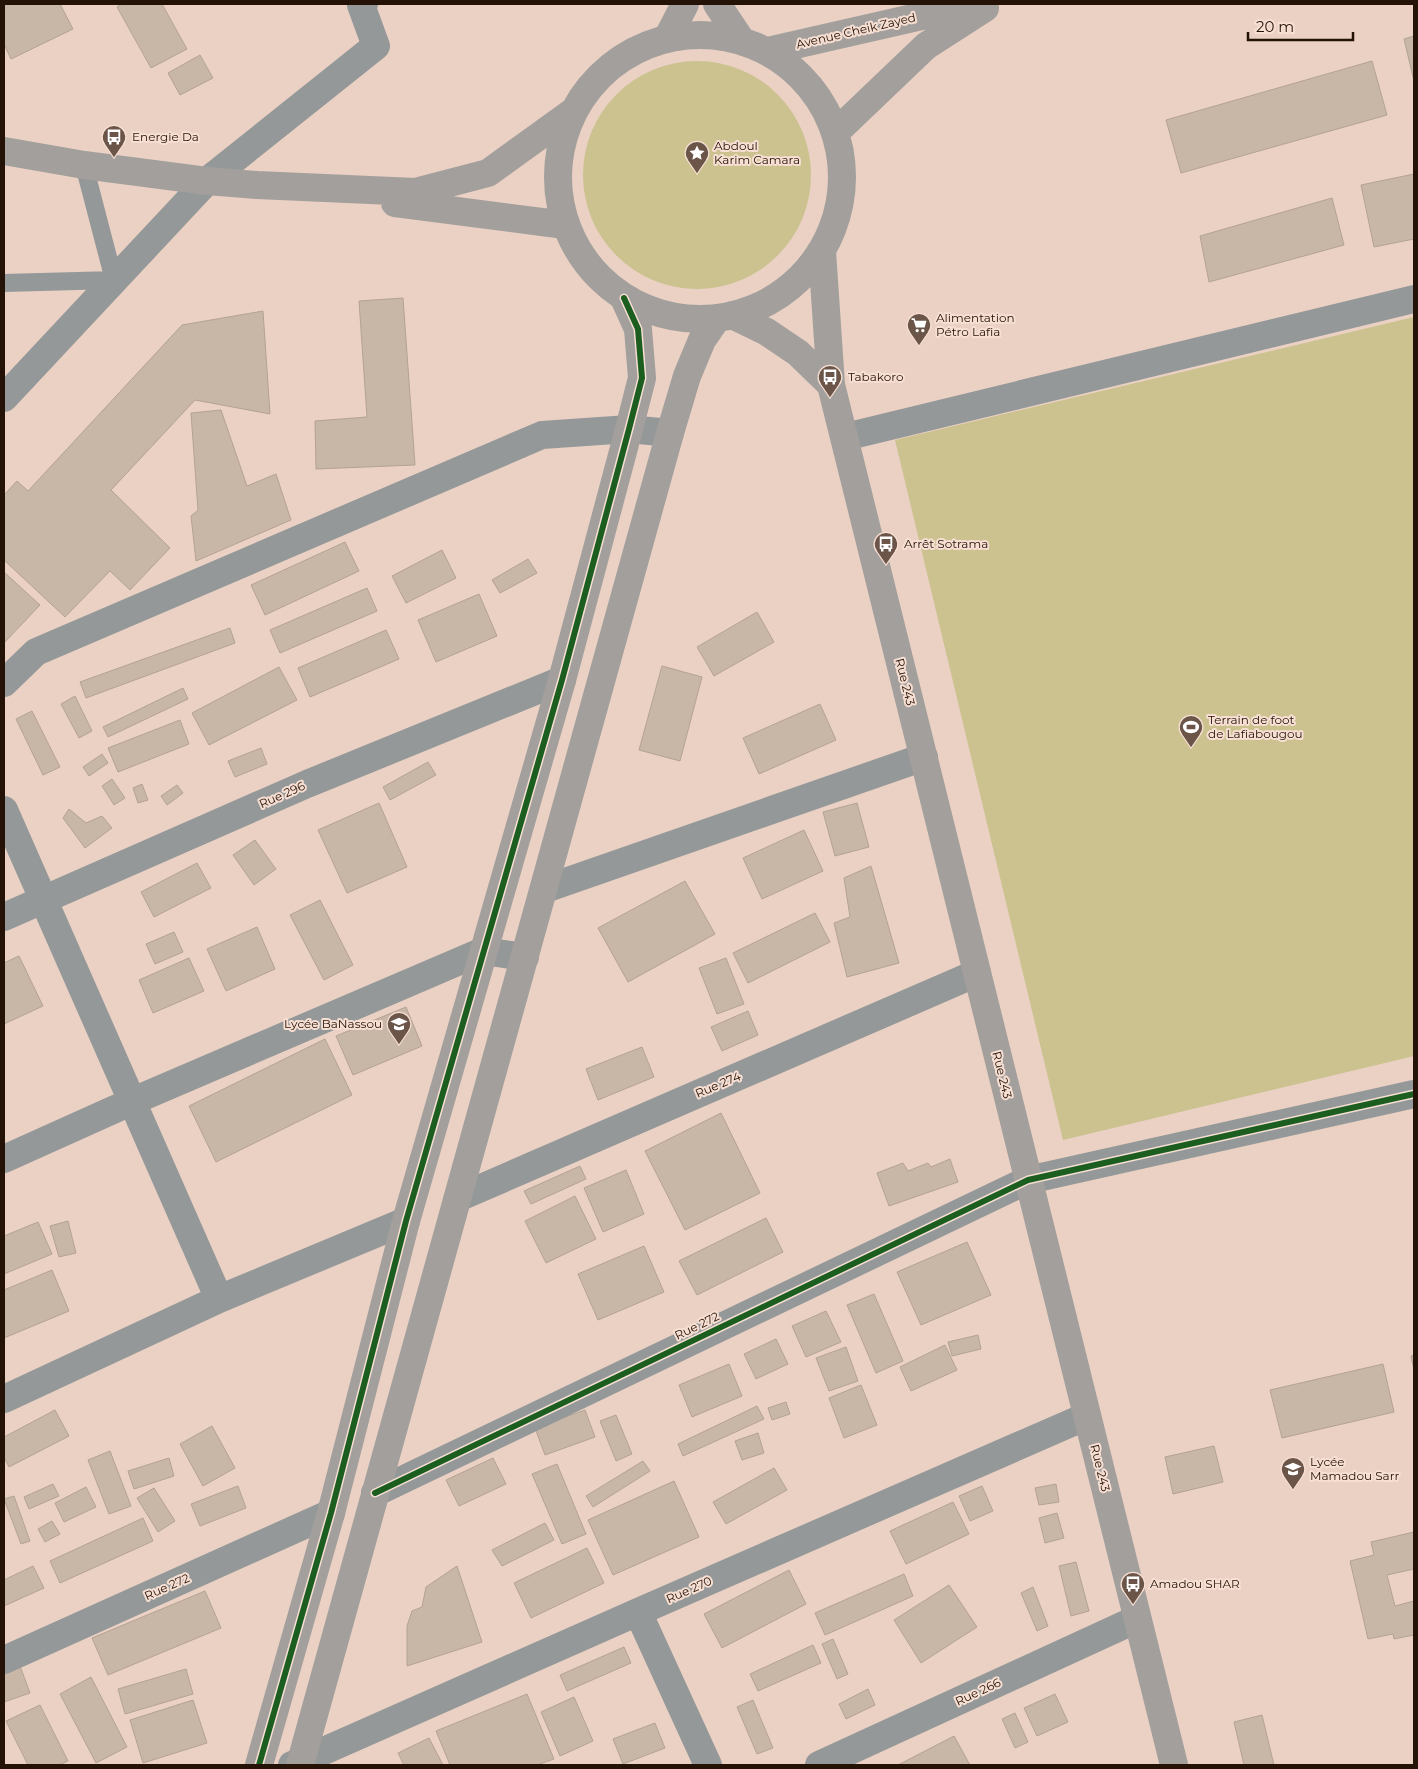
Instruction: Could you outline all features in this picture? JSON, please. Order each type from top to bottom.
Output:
[{"type":"street","points":[[4,398],[207,181],[376,46],[361,5],[364,4]]},
{"type":"street","points":[[668,38],[685,4]]},
{"type":"street","points":[[717,4],[741,40]]},
{"type":"street","name":"Avenue Cheik Zayed","points":[[768,52],[974,4]]},
{"type":"street","points":[[835,133],[926,46],[991,4]]},
{"type":"street","points":[[4,151],[84,165],[207,181],[415,192],[488,173],[571,113],[596,79],[629,53],[668,38],[705,34],[741,40],[768,52],[810,85],[835,133],[843,173],[838,213],[822,251],[798,280],[775,297],[767,302],[724,316],[684,318],[654,312],[624,298],[588,266],[565,225],[557,168],[571,113]]},
{"type":"street","points":[[256,185],[565,225]]},
{"type":"street","name":"Rue 243","points":[[822,251],[831,384],[1174,1765]]},
{"type":"street","points":[[259,1765],[331,1513],[406,1221],[562,680],[630,429],[642,378],[638,329],[624,298]]},
{"type":"street","points":[[845,437],[1414,299]]},
{"type":"street","points":[[724,316],[767,332],[798,353],[831,384]]},
{"type":"street","points":[[298,1764],[458,1198],[670,433],[690,367],[702,340],[724,316]]},
{"type":"street","points":[[4,683],[36,652],[542,435],[630,429],[670,433]]},
{"type":"street","name":"Rue 296","points":[[4,917],[307,784],[562,680]]},
{"type":"street","points":[[544,889],[924,757]]},
{"type":"street","points":[[4,810],[219,1299]]},
{"type":"street","points":[[4,1159],[133,1101],[483,951],[525,957]]},
{"type":"street","name":"Rue 274","points":[[458,1198],[977,973]]},
{"type":"street","name":"Rue 272","points":[[375,1493],[1028,1180],[1414,1094]]},
{"type":"street","points":[[4,1399],[219,1299],[406,1221]]},
{"type":"street","name":"Rue 270","points":[[298,1764],[638,1612],[1087,1416]]},
{"type":"street","name":"Rue 272","points":[[4,1660],[331,1513]]},
{"type":"street","points":[[638,1612],[708,1765]]},
{"type":"street","name":"Rue 266","points":[[819,1765],[1137,1619]]},
{"type":"lane","points":[[4,283],[114,280],[84,165]]},
{"type":"shaded area","points":[[686,61],[708,61],[730,66],[751,74],[778,94],[798,121],[809,153],[811,175],[809,197],[798,229],[778,256],[751,276],[730,284],[708,289],[686,289],[664,284],[643,276],[616,256],[596,229],[588,208],[583,186],[583,164],[588,142],[596,121],[616,94],[643,74],[664,66]]},
{"type":"shaded area","name":"Terrain de foot de Lafiabougou","points":[[1414,317],[1414,1056],[1063,1140],[895,440]]},
{"type":"building","points":[[4,4],[60,4],[73,29],[11,59],[4,44]]},
{"type":"building","points":[[122,4],[162,4],[187,49],[151,68],[117,7]]},
{"type":"building","points":[[1414,36],[1414,81],[1404,39]]},
{"type":"building","points":[[200,55],[213,78],[180,95],[168,73]]},
{"type":"building","points":[[1372,61],[1387,115],[1181,173],[1166,120]]},
{"type":"building","points":[[1414,174],[1414,239],[1374,247],[1361,185]]},
{"type":"building","points":[[1332,198],[1344,245],[1209,282],[1200,236]]},
{"type":"building","points":[[403,298],[415,465],[316,469],[315,421],[367,417],[359,301]]},
{"type":"building","points":[[263,311],[270,414],[195,400],[111,490],[170,548],[130,590],[110,571],[65,617],[4,560],[4,495],[17,481],[28,491],[182,325]]},
{"type":"building","points":[[221,410],[247,486],[276,474],[291,520],[196,561],[191,516],[198,510],[191,413]]},
{"type":"building","points":[[345,542],[359,571],[265,615],[251,585]]},
{"type":"building","points":[[442,550],[456,578],[406,603],[392,576]]},
{"type":"building","points":[[528,559],[537,573],[500,593],[492,580]]},
{"type":"building","points":[[4,572],[40,605],[4,643]]},
{"type":"building","points":[[367,588],[377,611],[280,653],[270,630]]},
{"type":"building","points":[[479,594],[497,636],[436,662],[418,620]]},
{"type":"building","points":[[757,612],[774,642],[714,676],[697,647]]},
{"type":"building","points":[[230,628],[235,643],[86,698],[80,682]]},
{"type":"building","points":[[386,630],[399,659],[310,697],[298,668]]},
{"type":"building","points":[[662,666],[702,677],[680,761],[639,750]]},
{"type":"building","points":[[279,667],[297,700],[209,745],[192,713]]},
{"type":"building","points":[[183,688],[188,699],[108,737],[103,727]]},
{"type":"building","points":[[75,696],[92,731],[79,738],[61,704]]},
{"type":"building","points":[[820,704],[836,740],[759,774],[743,738]]},
{"type":"building","points":[[32,711],[60,767],[43,775],[16,719]]},
{"type":"building","points":[[180,720],[189,744],[118,772],[108,748]]},
{"type":"building","points":[[261,748],[267,764],[235,777],[228,761]]},
{"type":"building","points":[[102,754],[108,763],[89,776],[83,767]]},
{"type":"building","points":[[428,762],[436,775],[390,800],[383,787]]},
{"type":"building","points":[[112,779],[125,798],[114,805],[102,786]]},
{"type":"building","points":[[142,784],[148,800],[138,803],[133,788]]},
{"type":"building","points":[[177,785],[183,793],[167,805],[161,796]]},
{"type":"building","points":[[379,803],[407,867],[347,893],[318,830]]},
{"type":"building","points":[[857,803],[869,847],[835,856],[823,812]]},
{"type":"building","points":[[69,809],[86,823],[102,816],[112,828],[85,848],[63,818]]},
{"type":"building","points":[[804,830],[823,871],[762,899],[743,858]]},
{"type":"building","points":[[255,840],[276,869],[254,885],[233,855]]},
{"type":"building","points":[[197,863],[211,888],[154,917],[141,892]]},
{"type":"building","points":[[871,866],[899,963],[847,977],[834,923],[850,917],[844,878]]},
{"type":"building","points":[[685,881],[715,934],[628,982],[598,928]]},
{"type":"building","points":[[320,900],[353,965],[324,980],[290,915]]},
{"type":"building","points":[[815,913],[830,942],[748,983],[733,953]]},
{"type":"building","points":[[257,927],[275,969],[226,991],[207,949]]},
{"type":"building","points":[[174,932],[183,952],[155,964],[146,944]]},
{"type":"building","points":[[19,956],[43,1006],[4,1024],[4,963]]},
{"type":"building","points":[[189,958],[204,991],[153,1013],[139,980]]},
{"type":"building","points":[[726,958],[744,1004],[717,1014],[699,968]]},
{"type":"building","points":[[406,1007],[422,1046],[353,1075],[336,1036]]},
{"type":"building","points":[[748,1011],[758,1035],[722,1051],[711,1027]]},
{"type":"building","points":[[325,1039],[352,1095],[216,1162],[189,1106]]},
{"type":"building","points":[[642,1047],[654,1077],[598,1100],[586,1069]]},
{"type":"building","points":[[721,1113],[760,1193],[685,1230],[645,1151]]},
{"type":"building","points":[[950,1159],[958,1182],[889,1206],[877,1173],[903,1163],[908,1171],[928,1163],[931,1167]]},
{"type":"building","points":[[580,1166],[586,1179],[531,1204],[524,1191]]},
{"type":"building","points":[[626,1170],[644,1214],[603,1232],[584,1188]]},
{"type":"building","points":[[575,1196],[596,1239],[546,1263],[525,1221]]},
{"type":"building","points":[[766,1218],[783,1252],[697,1295],[679,1261]]},
{"type":"building","points":[[68,1221],[76,1253],[59,1257],[50,1226]]},
{"type":"building","points":[[38,1222],[52,1254],[4,1274],[4,1236]]},
{"type":"building","points":[[967,1242],[991,1295],[921,1325],[897,1272]]},
{"type":"building","points":[[644,1246],[664,1292],[598,1320],[578,1274]]},
{"type":"building","points":[[52,1270],[69,1311],[4,1338],[4,1290]]},
{"type":"building","points":[[874,1294],[903,1361],[876,1373],[847,1305]]},
{"type":"building","points":[[826,1311],[841,1342],[806,1357],[792,1326]]},
{"type":"building","points":[[978,1335],[981,1349],[952,1356],[948,1342]]},
{"type":"building","points":[[776,1339],[788,1364],[756,1379],[744,1354]]},
{"type":"building","points":[[945,1345],[957,1370],[911,1391],[900,1367]]},
{"type":"building","points":[[846,1347],[858,1381],[829,1391],[816,1358]]},
{"type":"building","points":[[1414,1355],[1414,1370],[1411,1356]]},
{"type":"building","points":[[729,1364],[742,1396],[692,1417],[679,1385]]},
{"type":"building","points":[[1383,1364],[1394,1412],[1282,1438],[1270,1390]]},
{"type":"building","points":[[861,1385],[877,1425],[844,1438],[829,1398]]},
{"type":"building","points":[[786,1402],[790,1414],[772,1420],[768,1408]]},
{"type":"building","points":[[757,1406],[764,1419],[683,1456],[678,1444]]},
{"type":"building","points":[[55,1410],[69,1436],[9,1467],[4,1457],[4,1437]]},
{"type":"building","points":[[585,1410],[595,1437],[545,1455],[535,1428]]},
{"type":"building","points":[[616,1415],[632,1454],[616,1461],[600,1421]]},
{"type":"building","points":[[212,1426],[235,1468],[203,1486],[180,1444]]},
{"type":"building","points":[[758,1433],[764,1453],[742,1460],[735,1441]]},
{"type":"building","points":[[1214,1446],[1223,1482],[1173,1494],[1165,1457]]},
{"type":"building","points":[[110,1451],[131,1506],[109,1514],[88,1460]]},
{"type":"building","points":[[169,1458],[174,1476],[134,1489],[128,1471]]},
{"type":"building","points":[[493,1458],[506,1484],[459,1506],[446,1480]]},
{"type":"building","points":[[643,1461],[650,1471],[593,1507],[586,1496]]},
{"type":"building","points":[[557,1464],[586,1534],[562,1544],[532,1474]]},
{"type":"building","points":[[774,1468],[787,1490],[726,1524],[713,1502]]},
{"type":"building","points":[[674,1481],[699,1537],[613,1575],[588,1520]]},
{"type":"building","points":[[53,1484],[59,1496],[29,1509],[24,1497]]},
{"type":"building","points":[[1056,1484],[1059,1502],[1039,1505],[1035,1488]]},
{"type":"building","points":[[238,1486],[246,1508],[200,1526],[191,1504]]},
{"type":"building","points":[[982,1486],[993,1511],[970,1521],[959,1496]]},
{"type":"building","points":[[86,1487],[96,1507],[64,1522],[55,1503]]},
{"type":"building","points":[[154,1488],[175,1521],[158,1532],[137,1498]]},
{"type":"building","points":[[14,1496],[30,1541],[21,1544],[4,1499]]},
{"type":"building","points":[[953,1502],[969,1534],[906,1564],[890,1531]]},
{"type":"building","points":[[1057,1513],[1064,1538],[1045,1543],[1039,1518]]},
{"type":"building","points":[[143,1518],[153,1541],[60,1583],[50,1561]]},
{"type":"building","points":[[52,1521],[60,1534],[45,1542],[38,1529]]},
{"type":"building","points":[[545,1523],[554,1540],[502,1566],[492,1550]]},
{"type":"building","points":[[1414,1532],[1414,1569],[1387,1575],[1395,1606],[1414,1601],[1414,1635],[1394,1639],[1393,1634],[1368,1639],[1350,1561],[1374,1555],[1371,1542]]},
{"type":"building","points":[[587,1548],[604,1583],[531,1618],[514,1583]]},
{"type":"building","points":[[1076,1562],[1089,1611],[1071,1616],[1059,1566]]},
{"type":"building","points":[[33,1566],[44,1588],[4,1606],[4,1580]]},
{"type":"building","points":[[457,1566],[482,1642],[407,1666],[407,1626],[412,1611],[422,1607],[426,1587]]},
{"type":"building","points":[[789,1570],[806,1604],[722,1648],[704,1614]]},
{"type":"building","points":[[904,1574],[913,1596],[825,1635],[815,1613]]},
{"type":"building","points":[[949,1585],[977,1627],[921,1663],[894,1620]]},
{"type":"building","points":[[1033,1587],[1048,1626],[1037,1631],[1021,1593]]},
{"type":"building","points":[[205,1591],[221,1628],[108,1675],[92,1638]]},
{"type":"building","points":[[833,1639],[848,1674],[837,1679],[822,1644]]},
{"type":"building","points":[[813,1645],[821,1663],[758,1691],[750,1674]]},
{"type":"building","points":[[624,1647],[631,1663],[567,1691],[560,1675]]},
{"type":"building","points":[[20,1666],[30,1693],[4,1702],[4,1672]]},
{"type":"building","points":[[186,1669],[193,1694],[125,1714],[118,1689]]},
{"type":"building","points":[[91,1677],[127,1747],[96,1763],[60,1694]]},
{"type":"building","points":[[868,1689],[875,1705],[846,1719],[839,1704]]},
{"type":"building","points":[[527,1694],[554,1759],[537,1765],[450,1765],[436,1731]]},
{"type":"building","points":[[1055,1694],[1068,1722],[1037,1736],[1024,1708]]},
{"type":"building","points":[[574,1697],[593,1741],[560,1756],[541,1712]]},
{"type":"building","points":[[193,1700],[207,1743],[143,1763],[130,1720]]},
{"type":"building","points":[[753,1700],[773,1748],[757,1754],[737,1707]]},
{"type":"building","points":[[40,1705],[68,1761],[59,1765],[28,1765],[6,1721]]},
{"type":"building","points":[[1015,1713],[1028,1742],[1015,1748],[1002,1719]]},
{"type":"building","points":[[1262,1715],[1274,1765],[1244,1765],[1234,1722]]},
{"type":"building","points":[[655,1723],[665,1748],[623,1764],[613,1739]]},
{"type":"building","points":[[954,1736],[970,1765],[898,1765]]},
{"type":"building","points":[[429,1738],[443,1765],[404,1765],[398,1753]]},
{"type":"cycle path","points":[[259,1765],[331,1513],[406,1221],[562,680],[642,378],[638,329],[624,298]]},
{"type":"cycle path","points":[[375,1493],[1028,1180],[1414,1094]]},
{"type":"place","name":"Energie Da","points":[[114,158]]},
{"type":"place","name":"Abdoul Karim Camara","points":[[697,174]]},
{"type":"place","name":"Alimentation Pétro Lafia","points":[[919,346]]},
{"type":"place","name":"Tabakoro","points":[[830,398]]},
{"type":"place","name":"Arrêt Sotrama","points":[[886,565]]},
{"type":"place","name":"Terrain de foot de Lafiabougou","points":[[1191,748]]},
{"type":"place","name":"Lycée BaNassou","points":[[399,1045]]},
{"type":"place","name":"Lycée Mamadou Sarr","points":[[1293,1490]]},
{"type":"place","name":"Amadou SHAR","points":[[1133,1605]]}]
